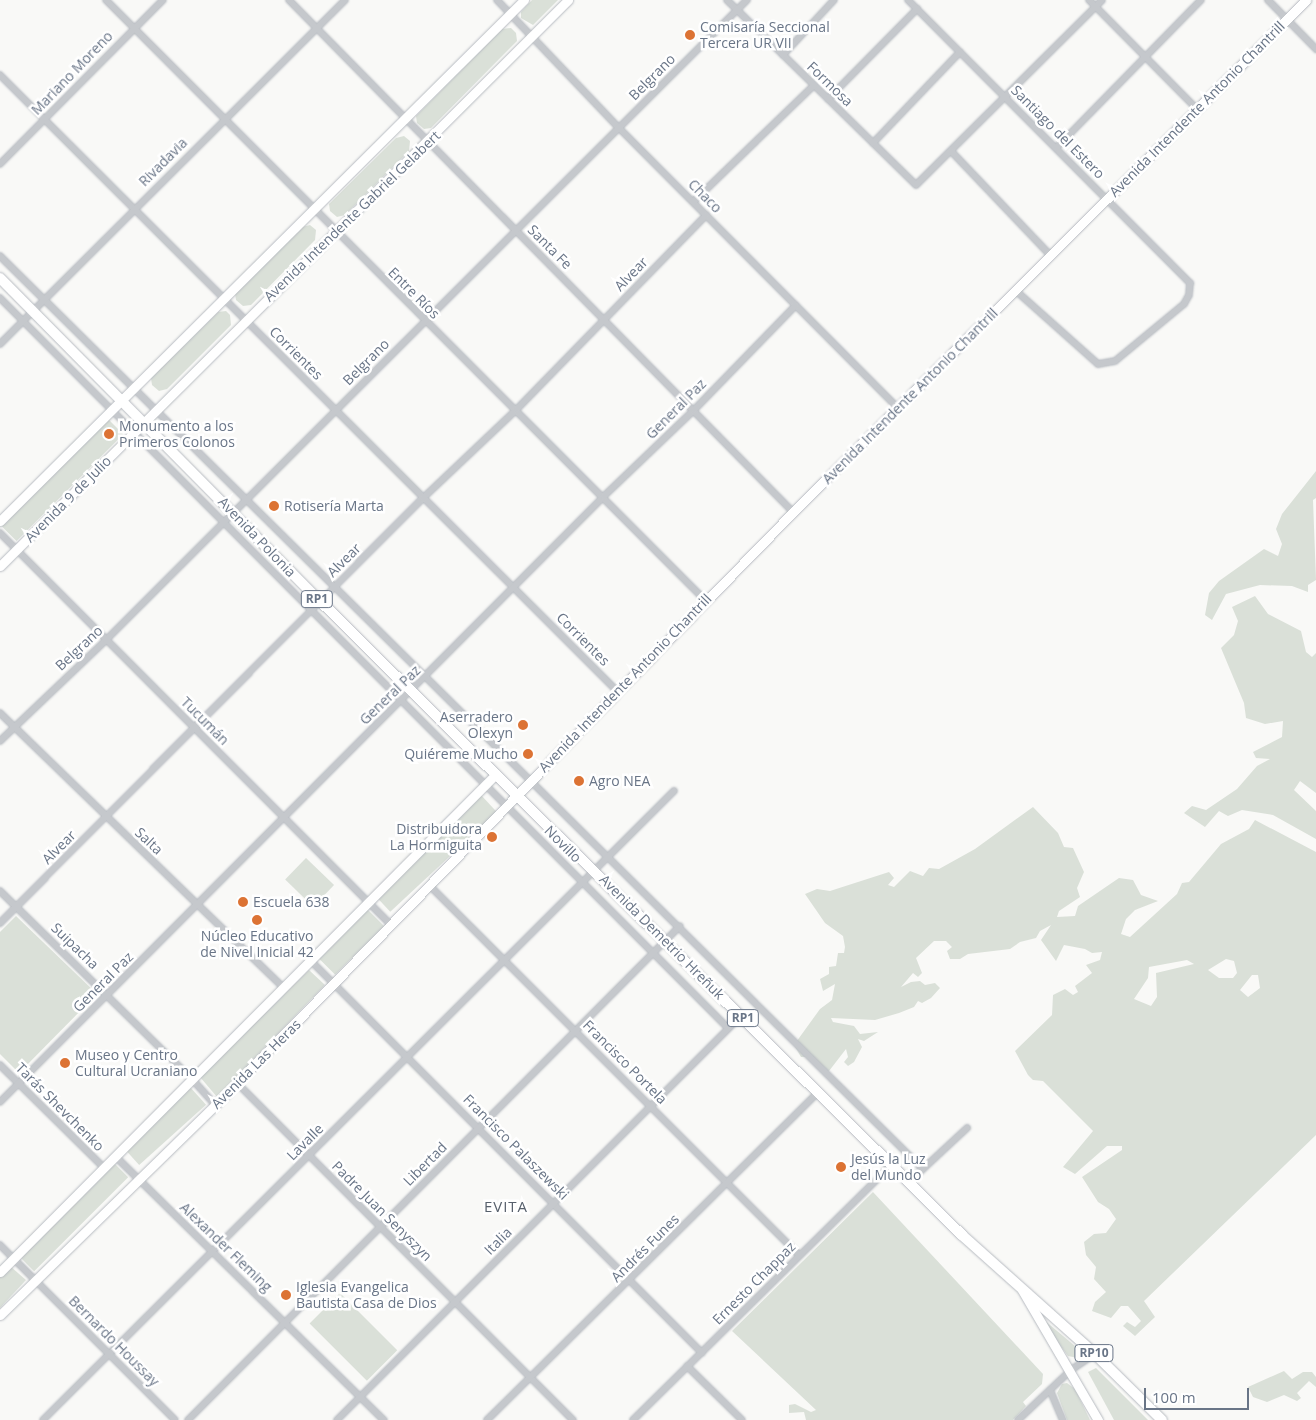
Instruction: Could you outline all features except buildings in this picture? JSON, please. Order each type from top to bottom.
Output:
[{"type":"main road","points":[[0,521],[121,398],[314,210],[403,118],[524,0]]},
{"type":"main road","name":"Avenida Intendente Gabriel Gelabert","points":[[135,432],[246,320],[427,143],[568,0]]},
{"type":"main road","name":"Avenida Intendente Antonio Chantrill","points":[[507,806],[793,512],[1306,0]]},
{"type":"main road","name":"Avenida Polonia","points":[[0,278],[321,602],[518,794]]},
{"type":"main road","name":"Avenida 9 de Julio","points":[[0,566],[135,432]]},
{"type":"main road","points":[[0,1272],[310,960],[366,901],[496,774]]},
{"type":"main road","name":"Avenida Demetrio Hreñuk","points":[[518,794],[818,1092],[1022,1290]]},
{"type":"main road","name":"Avenida Las Heras","points":[[0,1315],[35,1278],[237,1083],[431,887],[507,806]]},
{"type":"main road","name":"RP10","points":[[1022,1290],[1094,1354],[1162,1420]]},
{"type":"main road","name":"RP1","points":[[1022,1290],[1071,1370],[1098,1420]]},
{"type":"street","name":"Entre Ríos","points":[[106,0],[424,322],[517,409],[706,601]]},
{"type":"street","name":"Mariano Moreno","points":[[0,164],[134,27],[163,0]]},
{"type":"street","name":"Santa Fe","points":[[289,0],[427,143],[604,319],[793,512]]},
{"type":"street","name":"Rivadavia","points":[[0,344],[345,0]]},
{"type":"street","name":"Chaco","points":[[497,0],[619,128],[898,408]]},
{"type":"street","name":"Formosa","points":[[727,0],[916,185],[951,151]]},
{"type":"street","name":"Belgrano","points":[[0,741],[106,640],[335,410],[517,232],[747,0]]},
{"type":"street","points":[[783,56],[834,0]]},
{"type":"street","name":"Santiago del Estero","points":[[908,0],[1190,283],[1190,295],[1184,304],[1115,361],[1098,364],[1016,291]]},
{"type":"street","points":[[1089,0],[1197,108]]},
{"type":"street","points":[[1051,256],[951,151],[1102,0]]},
{"type":"street","points":[[1056,148],[1201,0]]},
{"type":"street","points":[[1268,0],[1316,48]]},
{"type":"street","points":[[828,99],[918,9]]},
{"type":"street","points":[[873,143],[960,52]]},
{"type":"street","name":"Corrientes","points":[[0,75],[617,691]]},
{"type":"street","points":[[693,202],[814,86]]},
{"type":"street","name":"Alvear","points":[[0,922],[106,818],[423,498],[517,409],[706,215]]},
{"type":"street","name":"Avenida Demetrio Hreñuk","points":[[0,256],[44,301],[134,386],[425,679],[680,926],[923,1169]]},
{"type":"street","name":"Avenida Polonia","points":[[0,298],[112,408],[223,523],[313,610],[485,784]]},
{"type":"street","name":"General Paz","points":[[0,1102],[425,679],[604,496],[694,410],[796,305]]},
{"type":"street","name":"Tucumán","points":[[0,533],[392,926]]},
{"type":"street","name":"Salta","points":[[0,713],[106,818],[283,987]]},
{"type":"street","name":"Novillo","points":[[485,784],[728,1028]]},
{"type":"street","name":"Lavalle","points":[[43,1420],[674,791]]},
{"type":"street","name":"Francisco Portela","points":[[431,887],[799,1255]]},
{"type":"street","name":"Suipacha","points":[[0,891],[108,995],[191,1078],[215,1105]]},
{"type":"street","name":"Libertad","points":[[188,1420],[680,926]]},
{"type":"street","name":"Francisco Palaszewski","points":[[310,960],[409,1057],[702,1353]]},
{"type":"street","name":"Italia","points":[[337,1420],[741,1016]]},
{"type":"street","name":"Tarás Shevchenko","points":[[0,1066],[103,1167]]},
{"type":"street","name":"Padre Juan Senyszyn","points":[[237,1083],[573,1420]]},
{"type":"street","name":"Andrés Funes","points":[[487,1420],[630,1281],[818,1092]]},
{"type":"street","points":[[910,1181],[967,1128]]},
{"type":"street","name":"Alexander Fleming","points":[[115,1156],[384,1420]]},
{"type":"street","name":"Ernesto Chappaz","points":[[633,1420],[893,1164]]},
{"type":"street","name":"Bernardo Houssay","points":[[0,1245],[175,1420]]},
{"type":"street","points":[[1018,1420],[1071,1370],[1094,1354]]},
{"type":"street","points":[[687,1366],[742,1420]]},
{"type":"street","points":[[1050,1390],[1063,1420]]},
{"type":"shaded area","points":[[532,0],[558,0],[533,25],[521,18],[521,12]]},
{"type":"shaded area","points":[[511,28],[516,33],[517,41],[431,128],[424,129],[417,123],[416,116],[502,29]]},
{"type":"shaded area","points":[[404,136],[410,141],[409,151],[345,215],[337,217],[330,211],[329,204],[396,138]]},
{"type":"shaded area","points":[[310,225],[316,230],[315,240],[251,305],[243,306],[236,300],[235,293],[302,227]]},
{"type":"shaded area","points":[[226,311],[230,315],[231,325],[167,389],[159,391],[152,385],[151,378],[218,312]]},
{"type":"shaded area","points":[[107,418],[123,434],[16,541],[0,525]]},
{"type":"shaded area","points":[[1316,471],[1316,498],[1313,500],[1316,580],[1308,585],[1308,592],[1292,586],[1260,585],[1226,594],[1212,620],[1205,615],[1209,593],[1219,581],[1264,549],[1278,556],[1282,544],[1276,529],[1282,514]]},
{"type":"shaded area","points":[[1255,596],[1268,614],[1301,631],[1306,652],[1312,657],[1316,653],[1316,793],[1300,781],[1294,790],[1316,811],[1316,839],[1273,815],[1242,810],[1228,816],[1219,811],[1205,827],[1184,813],[1192,806],[1206,810],[1237,789],[1257,766],[1270,759],[1256,758],[1253,752],[1282,737],[1283,721],[1265,724],[1246,718],[1244,703],[1221,648],[1234,635],[1238,621],[1232,607]]},
{"type":"shaded area","points":[[480,794],[497,812],[390,912],[373,894]]},
{"type":"shaded area","points":[[1033,807],[1058,833],[1064,847],[1073,848],[1084,872],[1077,888],[1080,897],[1059,911],[1057,917],[1075,916],[1078,906],[1119,878],[1133,880],[1141,895],[1158,901],[1135,910],[1126,919],[1121,934],[1130,937],[1177,894],[1182,883],[1189,882],[1221,844],[1249,829],[1255,820],[1316,852],[1316,1135],[1144,1301],[1155,1317],[1135,1336],[1123,1326],[1127,1322],[1135,1327],[1141,1321],[1128,1306],[1121,1306],[1111,1318],[1092,1311],[1095,1302],[1106,1292],[1094,1279],[1096,1267],[1086,1255],[1084,1242],[1094,1234],[1106,1233],[1116,1219],[1109,1209],[1098,1202],[1082,1177],[1122,1150],[1122,1146],[1107,1146],[1075,1174],[1063,1167],[1093,1131],[1043,1081],[1033,1080],[1028,1075],[1015,1051],[1052,1015],[1053,995],[1065,989],[1073,995],[1078,992],[1075,986],[1092,973],[1086,965],[1100,960],[1102,952],[1092,953],[1085,949],[1064,945],[1056,961],[1041,940],[1051,925],[1040,931],[1036,938],[1020,942],[1010,949],[968,954],[960,959],[950,959],[947,951],[952,947],[946,941],[934,941],[916,958],[922,973],[918,977],[913,973],[901,987],[911,982],[920,981],[925,985],[935,983],[940,988],[931,998],[922,1003],[918,1001],[914,1007],[899,1013],[875,1020],[831,1018],[833,1022],[854,1026],[860,1034],[878,1032],[864,1041],[858,1039],[862,1047],[854,1062],[848,1066],[844,1062],[848,1057],[846,1049],[829,1071],[823,1074],[810,1057],[801,1057],[794,1045],[820,1009],[832,1000],[835,984],[823,991],[820,979],[829,974],[829,967],[836,966],[838,953],[844,953],[845,947],[843,936],[825,923],[805,894],[817,889],[830,891],[889,872],[894,878],[888,885],[894,887],[910,871],[923,876],[929,868],[939,869],[975,849]],"holes":[[[1226,959],[1234,961],[1237,973],[1233,978],[1219,978],[1208,970]],[[1187,960],[1194,964],[1156,973],[1157,997],[1151,1006],[1134,999],[1148,978],[1149,967]],[[1252,975],[1258,975],[1260,988],[1248,997],[1240,990]]]},
{"type":"shaded area","points":[[306,858],[334,885],[313,907],[285,880]]},
{"type":"shaded area","points":[[367,909],[384,926],[335,975],[318,958]]},
{"type":"shaded area","points":[[16,916],[97,994],[19,1073],[0,1054],[0,932]]},
{"type":"shaded area","points":[[309,970],[325,985],[217,1097],[200,1077]]},
{"type":"shaded area","points":[[190,1087],[206,1105],[139,1165],[123,1147]]},
{"type":"shaded area","points":[[114,1163],[128,1177],[34,1271],[20,1257]]},
{"type":"shaded area","points":[[873,1192],[1043,1374],[1042,1384],[1023,1402],[1026,1406],[1013,1420],[806,1420],[804,1412],[789,1413],[789,1405],[795,1404],[811,1412],[816,1410],[732,1331]]},
{"type":"shaded area","points":[[10,1266],[26,1280],[0,1308],[0,1277]]},
{"type":"shaded area","points":[[340,1293],[397,1350],[367,1381],[310,1323]]},
{"type":"shaded area","points":[[1037,1314],[1082,1352],[1078,1358],[1068,1356]]},
{"type":"shaded area","points":[[1096,1368],[1148,1420],[1114,1420],[1088,1372]]},
{"type":"shaded area","points":[[1284,1371],[1292,1379],[1303,1372],[1312,1372],[1316,1377],[1316,1387],[1309,1381],[1297,1393],[1301,1398],[1297,1401],[1284,1395],[1267,1402],[1253,1397],[1248,1387]]},
{"type":"shaded area","points":[[1067,1383],[1075,1389],[1090,1420],[1067,1420],[1057,1393],[1062,1384]]},
{"type":"place","name":"Comisaría Seccional Tercera UR VII","points":[[690,35]]},
{"type":"place","name":"Monumento a los Primeros Colonos","points":[[109,434]]},
{"type":"place","name":"Rotisería Marta","points":[[274,506]]},
{"type":"place","name":"Aserradero Olexyn","points":[[523,725]]},
{"type":"place","name":"Quiéreme Mucho","points":[[528,754]]},
{"type":"place","name":"Agro NEA","points":[[579,781]]},
{"type":"place","name":"Distribuidora La Hormiguita","points":[[492,837]]},
{"type":"place","name":"Escuela 638","points":[[243,902]]},
{"type":"place","name":"Núcleo Educativo de Nivel Inicial 42","points":[[257,920]]},
{"type":"place","name":"Museo y Centro Cultural Ucraniano","points":[[65,1063]]},
{"type":"place","name":"Jesús la Luz del Mundo","points":[[841,1167]]},
{"type":"place","name":"Iglesia Evangelica Bautista Casa de Dios","points":[[286,1295]]},
{"type":"district","name":"EVITA","points":[[506,1207]]}]
